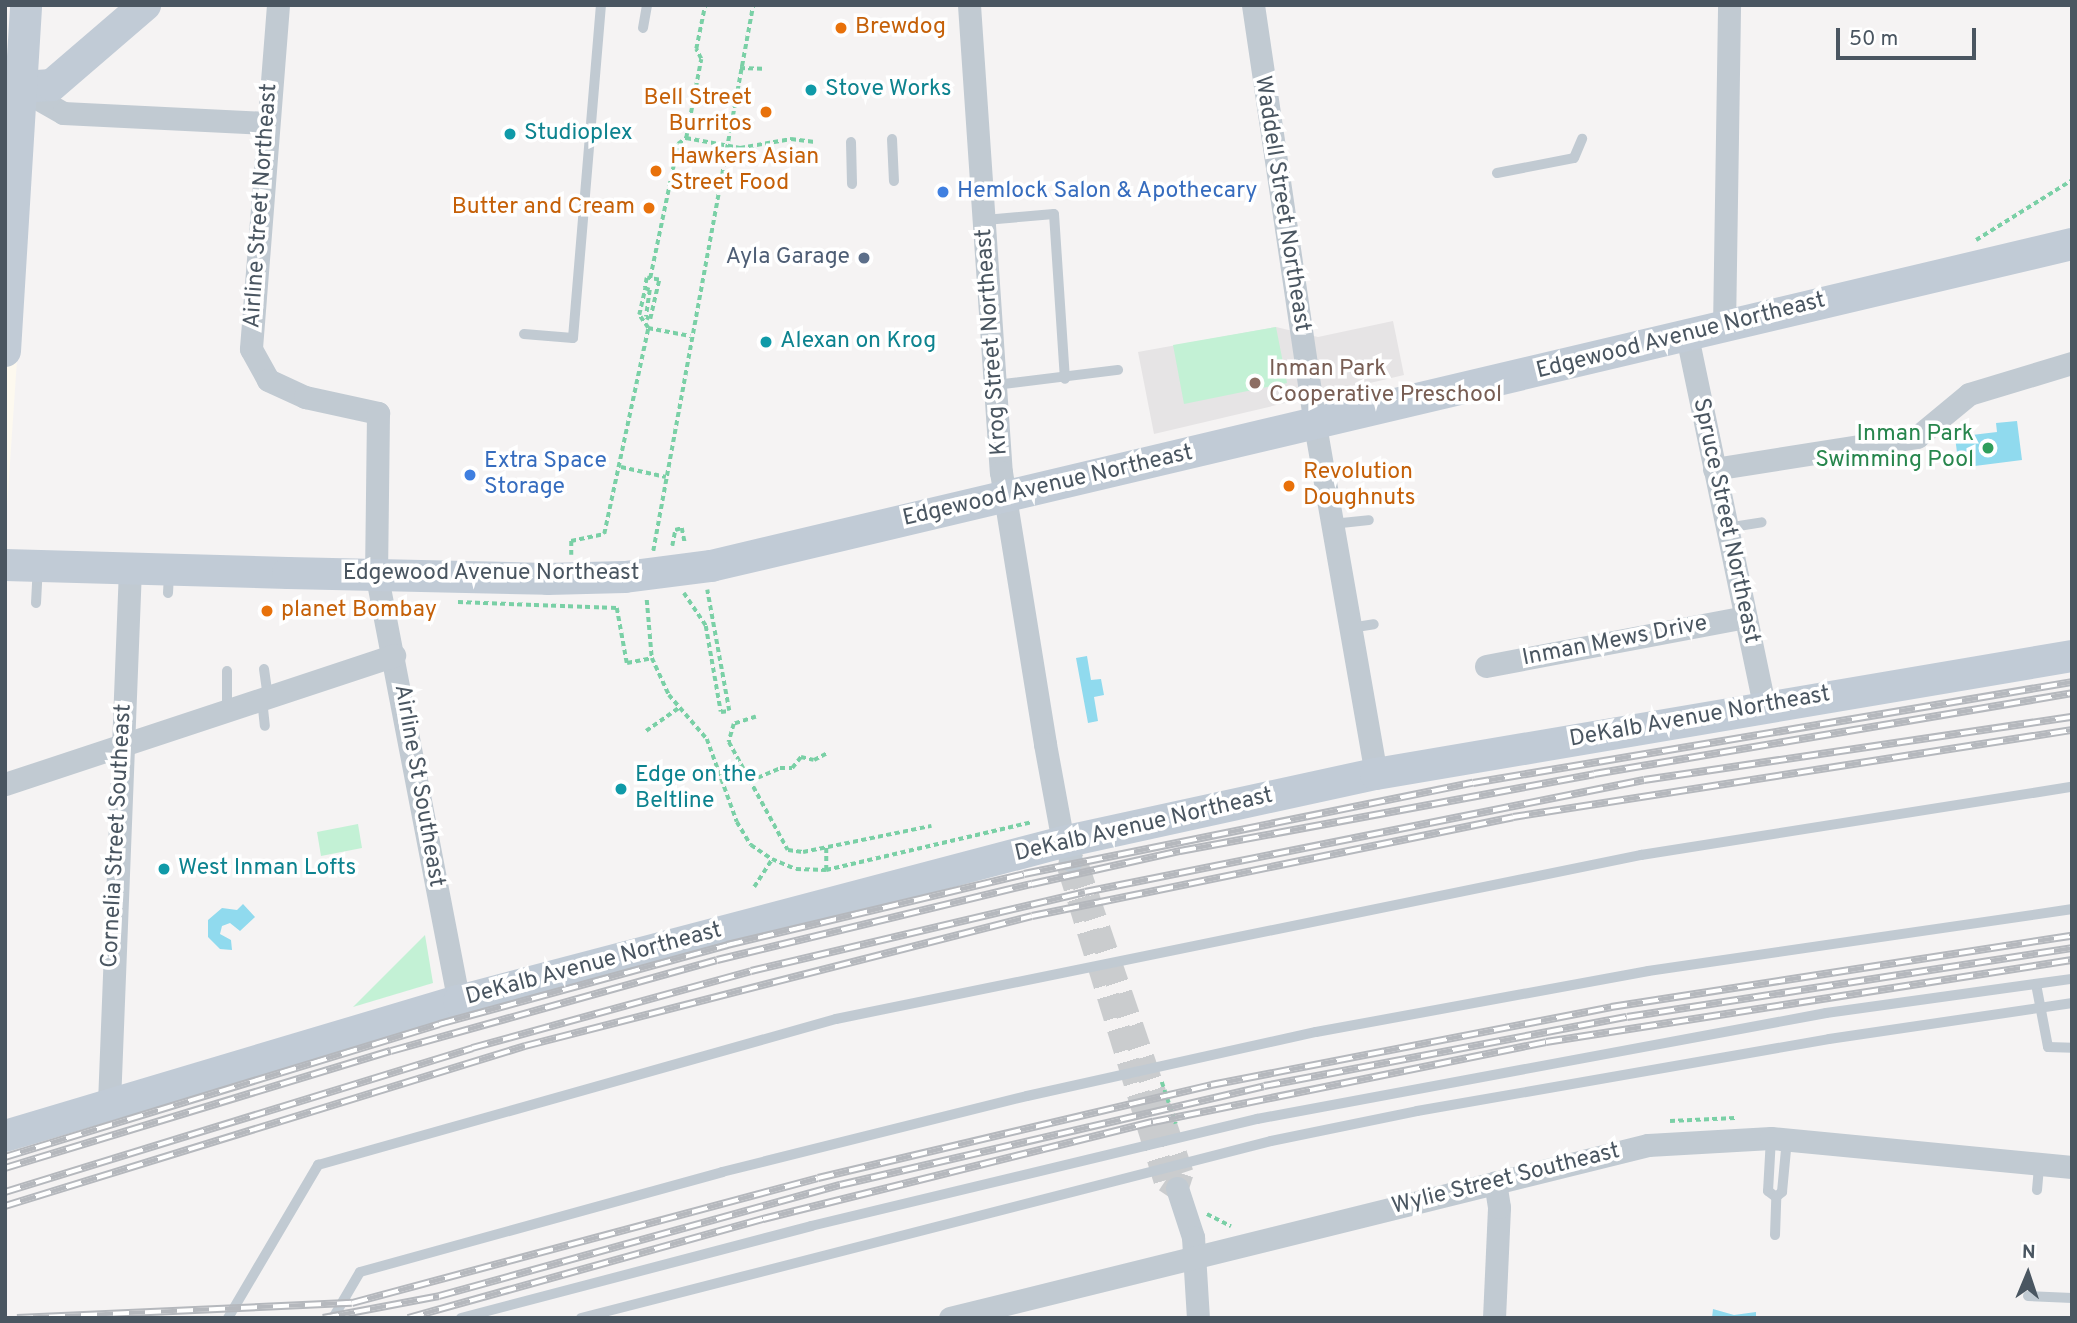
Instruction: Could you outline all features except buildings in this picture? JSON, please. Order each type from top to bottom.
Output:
[{"type":"main road","points":[[5,351],[13,88],[26,5]]},
{"type":"main road","points":[[13,88],[52,85],[145,5]]},
{"type":"main road","name":"Edgewood Avenue Northeast","points":[[5,565],[130,569],[169,581],[288,573],[547,579],[709,577],[1006,496],[2072,244]]},
{"type":"main road","name":"DeKalb Avenue Northeast","points":[[5,1136],[459,1001],[1059,843],[1376,774],[1764,705],[2072,656]]},
{"type":"street","name":"Airline Street Northeast","points":[[278,5],[251,349],[268,380],[305,397],[378,413],[376,572]]},
{"type":"street","name":"Krog Street Northeast","points":[[969,5],[995,385],[1006,496],[1059,843]]},
{"type":"street","name":"Waddell Street Northeast","points":[[1253,5],[1315,425],[1376,774]]},
{"type":"street","points":[[1724,328],[1729,5]]},
{"type":"street","points":[[13,88],[63,113],[268,123]]},
{"type":"street","name":"Spruce Street Northeast","points":[[1687,336],[1764,705]]},
{"type":"street","points":[[1714,469],[1917,437],[1969,394],[2072,363]]},
{"type":"street","name":"Cornelia Street Southeast","points":[[109,1103],[130,569]]},
{"type":"street","name":"Airline St Southeast","points":[[376,572],[459,1001]]},
{"type":"street","name":"Inman Mews Drive","points":[[1486,666],[1745,617]]},
{"type":"street","points":[[5,784],[394,655]]},
{"type":"street","name":"Wylie Street Southeast","points":[[950,1318],[1648,1145],[1779,1138],[2039,1166],[2072,1167]]},
{"type":"street","points":[[1494,1318],[1499,1207],[1495,1182]]},
{"type":"street","points":[[1177,1188],[1196,1256],[1198,1318]]},
{"type":"lane","points":[[524,334],[573,338],[601,5]]},
{"type":"lane","points":[[643,28],[647,5]]},
{"type":"lane","points":[[892,139],[894,181]]},
{"type":"lane","points":[[1497,173],[1574,158],[1582,139]]},
{"type":"lane","points":[[850,142],[852,184]]},
{"type":"lane","points":[[985,220],[1054,214],[1065,379]]},
{"type":"lane","points":[[995,385],[1065,379],[1118,370]]},
{"type":"lane","points":[[1332,524],[1369,520]]},
{"type":"lane","points":[[1726,528],[1762,522]]},
{"type":"lane","points":[[37,603],[38,566]]},
{"type":"lane","points":[[1350,628],[1374,624]]},
{"type":"lane","points":[[264,669],[265,726]]},
{"type":"lane","points":[[227,671],[228,711]]},
{"type":"lane","points":[[228,1318],[318,1165],[849,1017],[1641,855],[2072,787]]},
{"type":"lane","points":[[333,1318],[360,1272],[722,1172],[1027,1097],[1316,1032],[1648,971],[2072,909]]},
{"type":"lane","points":[[461,1318],[811,1226],[1257,1119],[1826,1013],[2072,979]]},
{"type":"lane","points":[[2036,984],[2048,1046],[2072,1048]]},
{"type":"lane","points":[[582,1318],[1270,1141],[1430,1108],[2072,1003]]},
{"type":"lane","points":[[1774,1235],[1776,1197],[1768,1191],[1779,1138]]},
{"type":"lane","points":[[2037,1190],[2039,1166]]},
{"type":"lane","points":[[2028,1296],[2072,1298]]},
{"type":"path","points":[[691,336],[648,328],[639,315],[650,278],[678,144],[686,138],[701,59],[696,49],[705,5]]},
{"type":"path","points":[[652,556],[725,146],[753,5]]},
{"type":"path","points":[[740,68],[763,69]]},
{"type":"path","points":[[686,138],[725,146],[760,148],[790,139],[815,142]]},
{"type":"path","points":[[1959,271],[1970,244],[2072,180]]},
{"type":"path","points":[[645,288],[650,290],[646,314],[650,319],[659,280],[650,278]]},
{"type":"path","points":[[571,556],[571,541],[604,534],[621,467],[648,328]]},
{"type":"path","points":[[621,467],[666,477]]},
{"type":"path","points":[[670,554],[675,530],[682,528],[685,547]]},
{"type":"path","points":[[706,626],[721,712],[729,711],[709,577]]},
{"type":"path","points":[[648,594],[652,658],[680,707],[707,739],[737,822],[751,845],[772,859],[796,869],[826,870],[1034,822],[1059,843]]},
{"type":"path","points":[[480,605],[617,608],[627,663],[652,658]]},
{"type":"path","points":[[646,731],[680,707]]},
{"type":"path","points":[[755,717],[734,724],[728,736],[784,847],[795,853],[931,826]]},
{"type":"path","points":[[750,781],[779,768],[792,768],[801,757],[814,760],[827,753]]},
{"type":"path","points":[[826,847],[826,870]]},
{"type":"path","points":[[754,887],[772,859]]},
{"type":"shaded area","points":[[5,107],[34,111],[5,536]]},
{"type":"shaded area","name":"Inman Park Cooperative Preschool","points":[[1393,321],[1404,375],[1154,434],[1138,352],[1276,327],[1318,337]]},
{"type":"green space","points":[[1276,327],[1287,383],[1184,404],[1173,345]]},
{"type":"green space","points":[[358,824],[362,848],[321,856],[317,832]]},
{"type":"green space","points":[[425,935],[433,983],[353,1007]]},
{"type":"water","name":"Inman Park Swimming Pool","points":[[2017,421],[2022,460],[1959,468],[1955,437],[1997,432],[1996,423]]},
{"type":"water","points":[[1087,656],[1091,680],[1101,679],[1104,695],[1094,697],[1098,721],[1088,723],[1076,658]]},
{"type":"water","points":[[243,904],[255,917],[240,931],[230,923],[222,926],[220,934],[231,940],[232,950],[220,949],[208,937],[208,920],[222,908],[237,910]]},
{"type":"water","points":[[1713,1309],[1734,1315],[1756,1312],[1756,1318],[1712,1318]]},
{"type":"tunnel","points":[[1071,860],[1077,864],[1182,1173],[1177,1188],[1165,1180],[1069,867],[1071,860]]},
{"type":"railway","points":[[5,1157],[439,1024],[727,945],[1024,874],[1473,783],[2072,682]]},
{"type":"railway","points":[[5,1168],[391,1051],[717,960],[1032,884],[1180,851],[1594,774],[2072,693]]},
{"type":"railway","points":[[5,1192],[472,1048],[751,971],[1085,892],[1644,780],[2072,717]]},
{"type":"railway","points":[[5,1206],[525,1046],[1032,916],[1513,817],[2072,730]]},
{"type":"railway","points":[[17,1318],[352,1303],[818,1178],[1211,1085],[1611,1007],[2072,936]]},
{"type":"railway","points":[[323,1318],[439,1296],[840,1185],[1264,1086],[1627,1017],[2072,948]]},
{"type":"railway","points":[[408,1318],[763,1219],[1153,1122],[1546,1042],[2072,960]]},
{"type":"place","name":"Brewdog","points":[[841,28]]},
{"type":"place","name":"Stove Works","points":[[811,90]]},
{"type":"place","name":"Bell Street Burritos","points":[[766,112]]},
{"type":"place","name":"Studioplex","points":[[510,134]]},
{"type":"place","name":"Hawkers Asian Street Food","points":[[656,171]]},
{"type":"place","name":"Hemlock Salon & Apothecary","points":[[943,192]]},
{"type":"place","name":"Butter and Cream","points":[[649,208]]},
{"type":"place","name":"Ayla Garage","points":[[864,258]]},
{"type":"place","name":"Alexan on Krog","points":[[766,342]]},
{"type":"place","name":"Inman Park Cooperative Preschool","points":[[1255,383]]},
{"type":"place","name":"Inman Park Swimming Pool","points":[[1988,448]]},
{"type":"place","name":"Extra Space Storage","points":[[470,475]]},
{"type":"place","name":"Revolution Doughnuts","points":[[1289,486]]},
{"type":"place","name":"planet Bombay","points":[[267,611]]},
{"type":"place","name":"Edge on the Beltline","points":[[621,789]]},
{"type":"place","name":"West Inman Lofts","points":[[164,869]]}]
